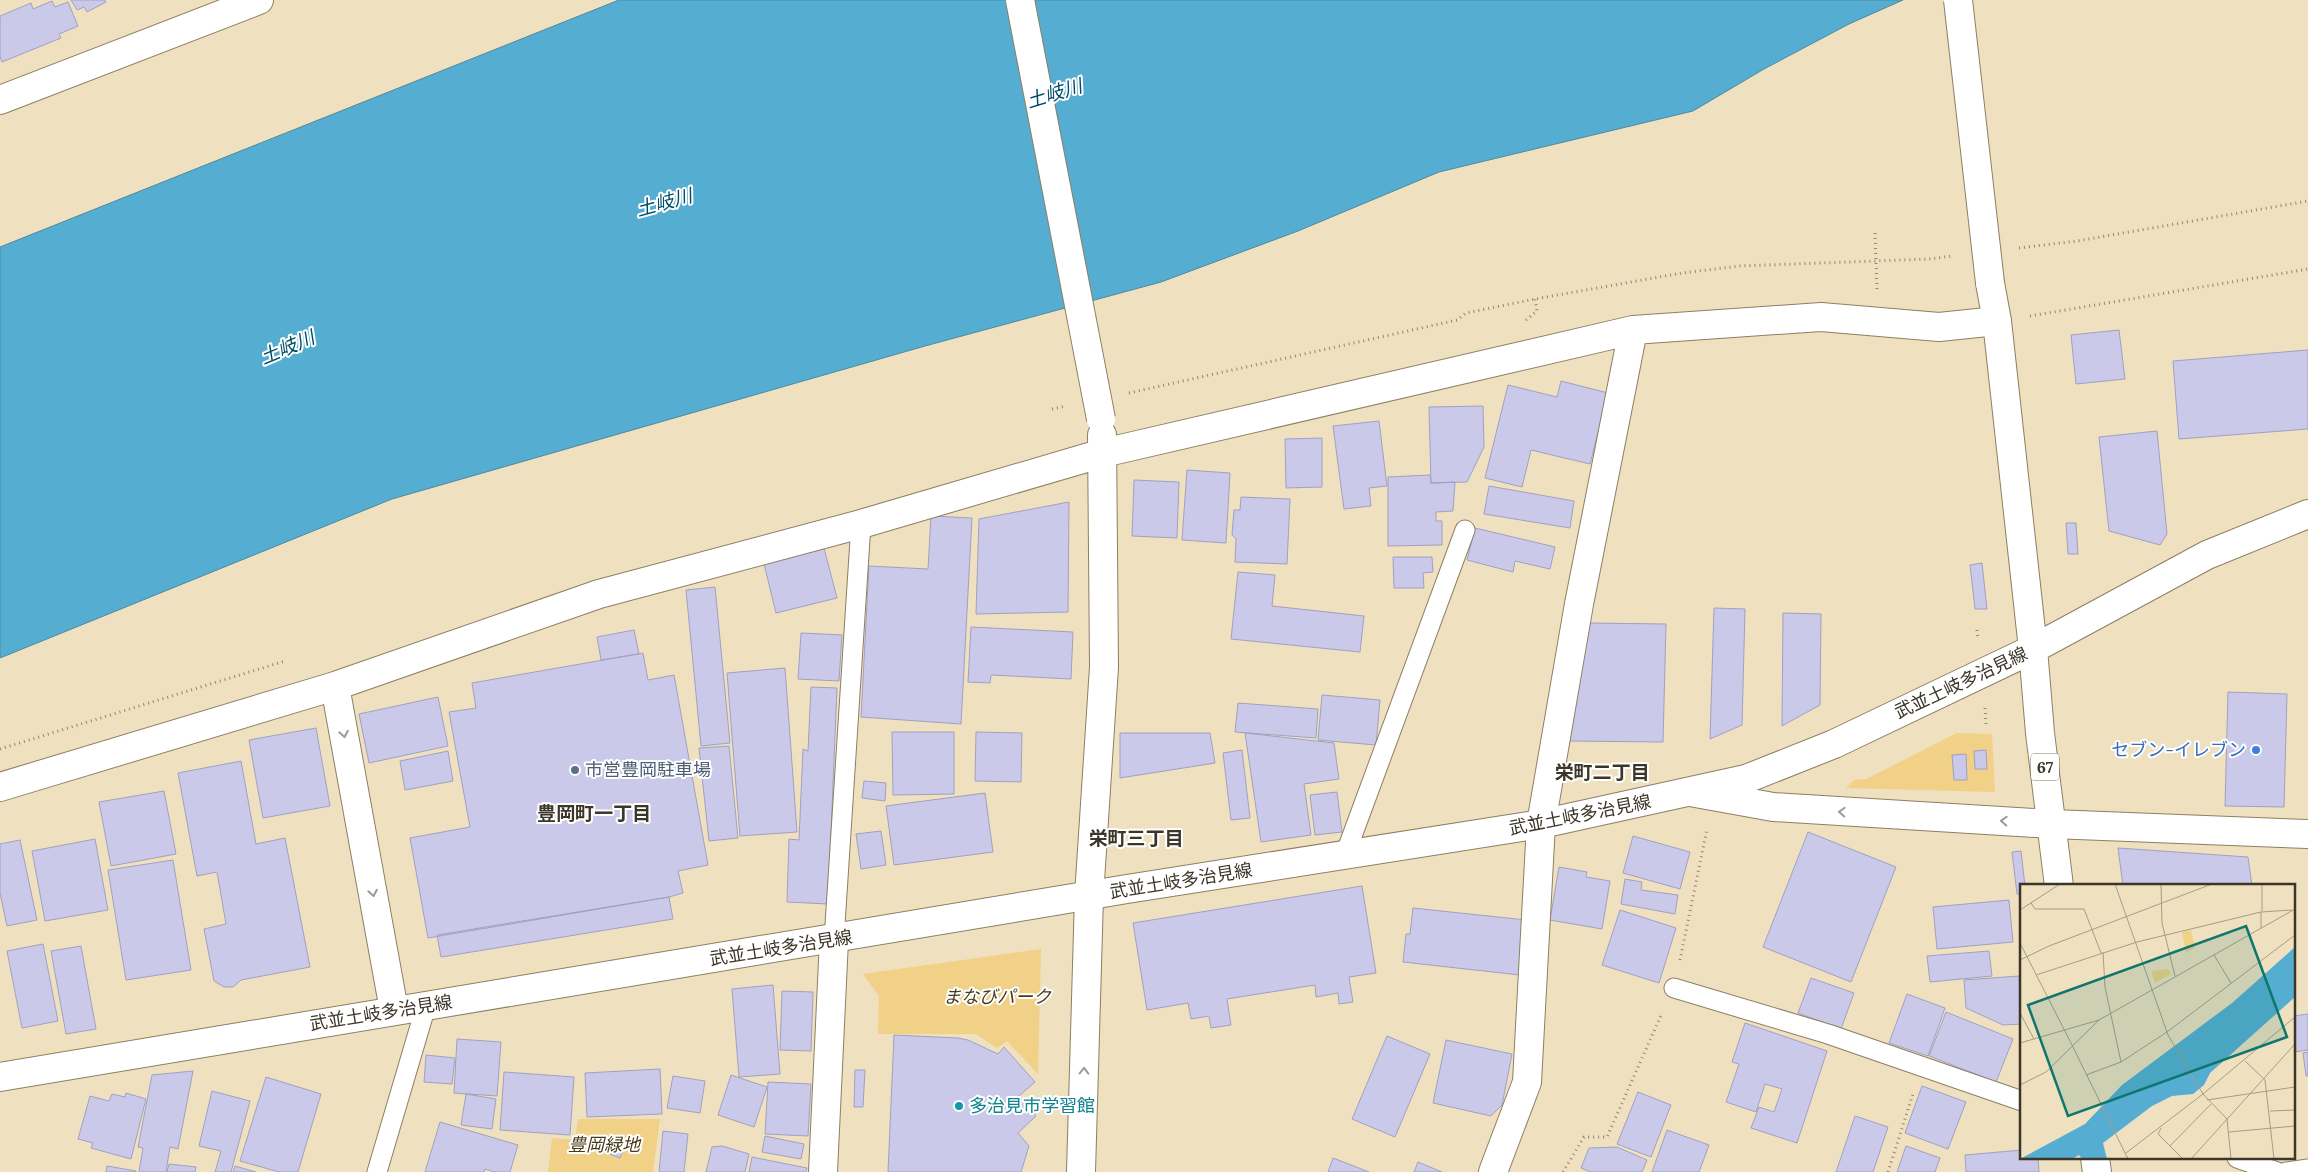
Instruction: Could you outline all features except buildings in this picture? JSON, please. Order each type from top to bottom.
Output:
[{"type":"street","points":[[0,100],[259,0]]},
{"type":"street","points":[[1020,0],[1101,419],[1103,453],[1104,668],[1089,896],[1082,1172]]},
{"type":"street","points":[[1958,0],[2034,648]]},
{"type":"street","points":[[0,787],[335,686],[599,594],[861,524],[1103,453],[1633,330],[1821,317],[1939,327],[1997,321]]},
{"type":"street","points":[[1493,1172],[1527,1082],[1541,824],[1579,604],[1633,330]]},
{"type":"street","name":"武並土岐多治見線","points":[[0,1077],[394,1010],[1541,824],[1702,794],[1746,779],[1834,744],[2034,648],[2207,555],[2308,514]]},
{"type":"street","name":"67","points":[[2034,648],[2040,733],[2059,884]]},
{"type":"street","points":[[335,686],[394,1010]]},
{"type":"street","points":[[1702,794],[1773,807],[2052,824],[2308,834]]},
{"type":"street","points":[[823,1172],[834,940]]},
{"type":"lane","points":[[834,940],[861,524]]},
{"type":"lane","points":[[1345,855],[1465,530]]},
{"type":"lane","points":[[1674,988],[1709,994],[2020,1100]]},
{"type":"lane","points":[[378,1172],[426,1006]]},
{"type":"lane","points":[[2243,1160],[2278,1172]]},
{"type":"lane","points":[[2286,1172],[2308,1169]]},
{"type":"path","points":[[2077,241],[2308,201]]},
{"type":"path","points":[[1875,233],[1878,298]]},
{"type":"path","points":[[1123,394],[1457,320],[1466,313],[1535,299],[1692,272],[1740,266],[1825,262]]},
{"type":"path","points":[[1997,321],[2308,270]]},
{"type":"path","points":[[1535,299],[1537,311]]},
{"type":"path","points":[[1052,409],[1070,405]]},
{"type":"path","points":[[0,750],[285,661]]},
{"type":"path","points":[[1563,1172],[1584,1137],[1607,1137],[1674,988],[1702,794]]},
{"type":"path","points":[[1888,1172],[1922,1066]]},
{"type":"green space","points":[[1957,733],[1992,734],[1995,792],[1846,788],[1854,780],[1866,779]]},
{"type":"green space","name":"まなびパーク","points":[[1041,949],[1038,1074],[1007,1041],[997,1048],[976,1034],[878,1034],[879,996],[863,974]]},
{"type":"green space","name":"豊岡緑地","points":[[578,1119],[660,1119],[653,1172],[548,1172],[552,1138],[575,1140]]},
{"type":"water","name":"土岐川","points":[[619,0],[1903,0],[1849,24],[1764,69],[1693,111],[1439,172],[1298,231],[1161,282],[925,346],[392,499],[0,658],[0,247]]},
{"type":"place","name":"セブン-イレブン","points":[[2256,750]]},
{"type":"place","name":"市営豊岡駐車場","points":[[575,770]]},
{"type":"place","name":"多治見市学習館","points":[[959,1106]]},
{"type":"district","name":"栄町二丁目","points":[[1602,772]]},
{"type":"district","name":"豊岡町一丁目","points":[[594,813]]},
{"type":"district","name":"栄町三丁目","points":[[1136,838]]}]
